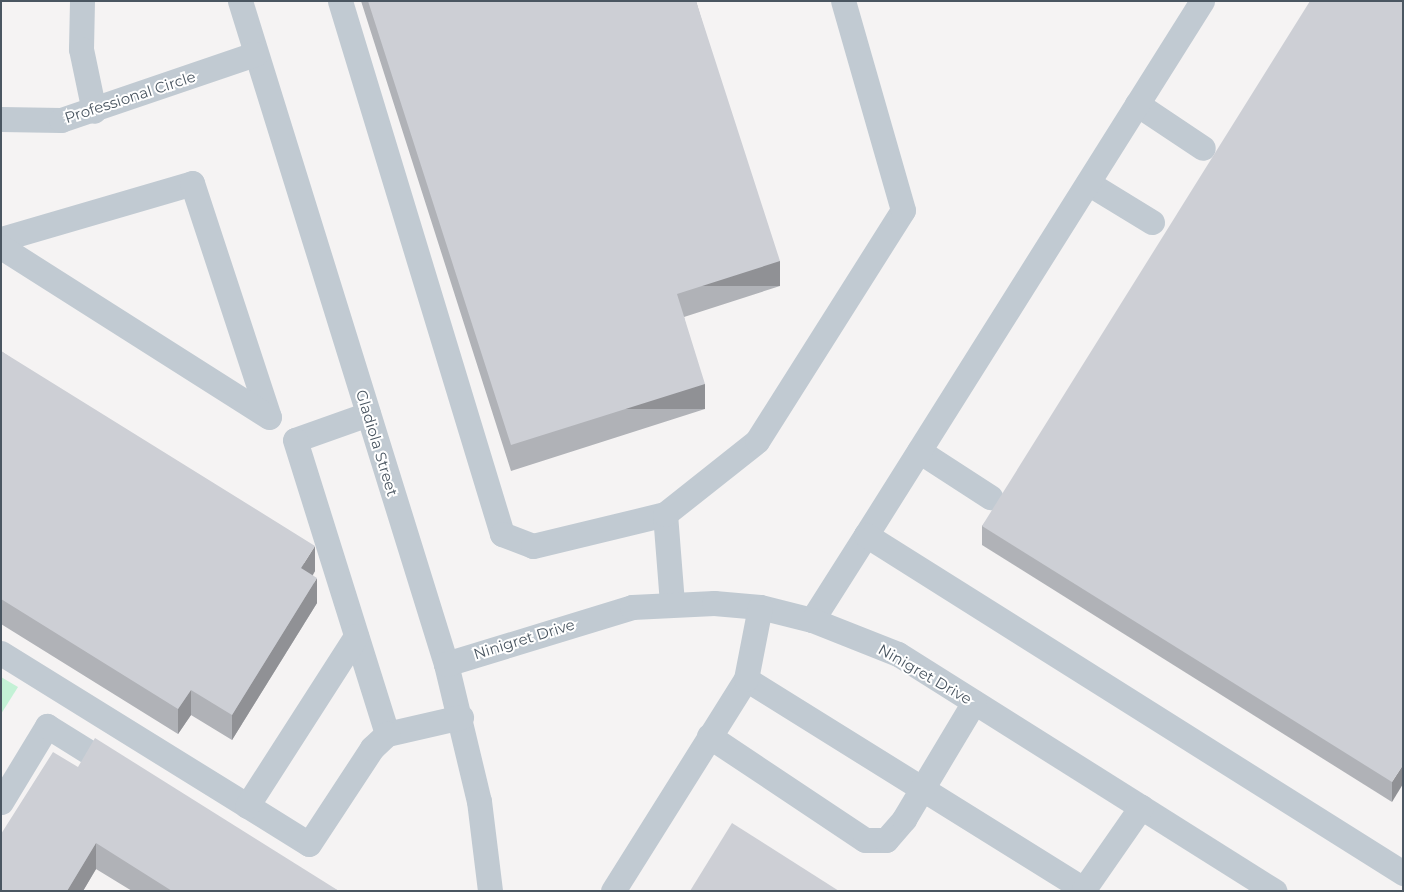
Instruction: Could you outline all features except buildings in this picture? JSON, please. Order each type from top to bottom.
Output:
[{"type":"street","points":[[82,1],[81,49],[94,111]]},
{"type":"street","name":"Gladiola Street","points":[[240,1],[461,717],[479,800],[490,891]]},
{"type":"street","points":[[340,1],[502,534],[533,546],[665,514],[757,441],[903,210],[843,1]]},
{"type":"street","points":[[812,620],[1202,1]]},
{"type":"street","name":"Professional Circle","points":[[1,119],[37,123],[94,111],[255,54]]},
{"type":"street","points":[[1137,104],[1202,148]]},
{"type":"street","points":[[1,239],[192,183],[269,416]]},
{"type":"street","points":[[1088,183],[1152,222]]},
{"type":"street","points":[[1,247],[269,416],[296,440],[387,734]]},
{"type":"street","points":[[296,440],[368,414]]},
{"type":"street","points":[[919,451],[990,497]]},
{"type":"street","points":[[665,514],[672,603]]},
{"type":"street","points":[[866,536],[1403,873]]},
{"type":"street","name":"Ninigret Drive","points":[[446,664],[632,607],[672,603],[760,607],[812,620],[898,654],[1275,891]]},
{"type":"street","points":[[613,891],[746,679],[760,607]]},
{"type":"street","points":[[247,806],[356,636]]},
{"type":"street","points":[[1,653],[310,844],[372,748],[387,734],[461,717]]},
{"type":"street","points":[[746,679],[1084,888],[1141,807]]},
{"type":"street","points":[[710,736],[865,840],[886,840],[922,788],[974,702]]},
{"type":"street","points":[[1,802],[47,726],[139,783]]},
{"type":"green space","points":[[1,677],[18,687],[1,714]]}]
